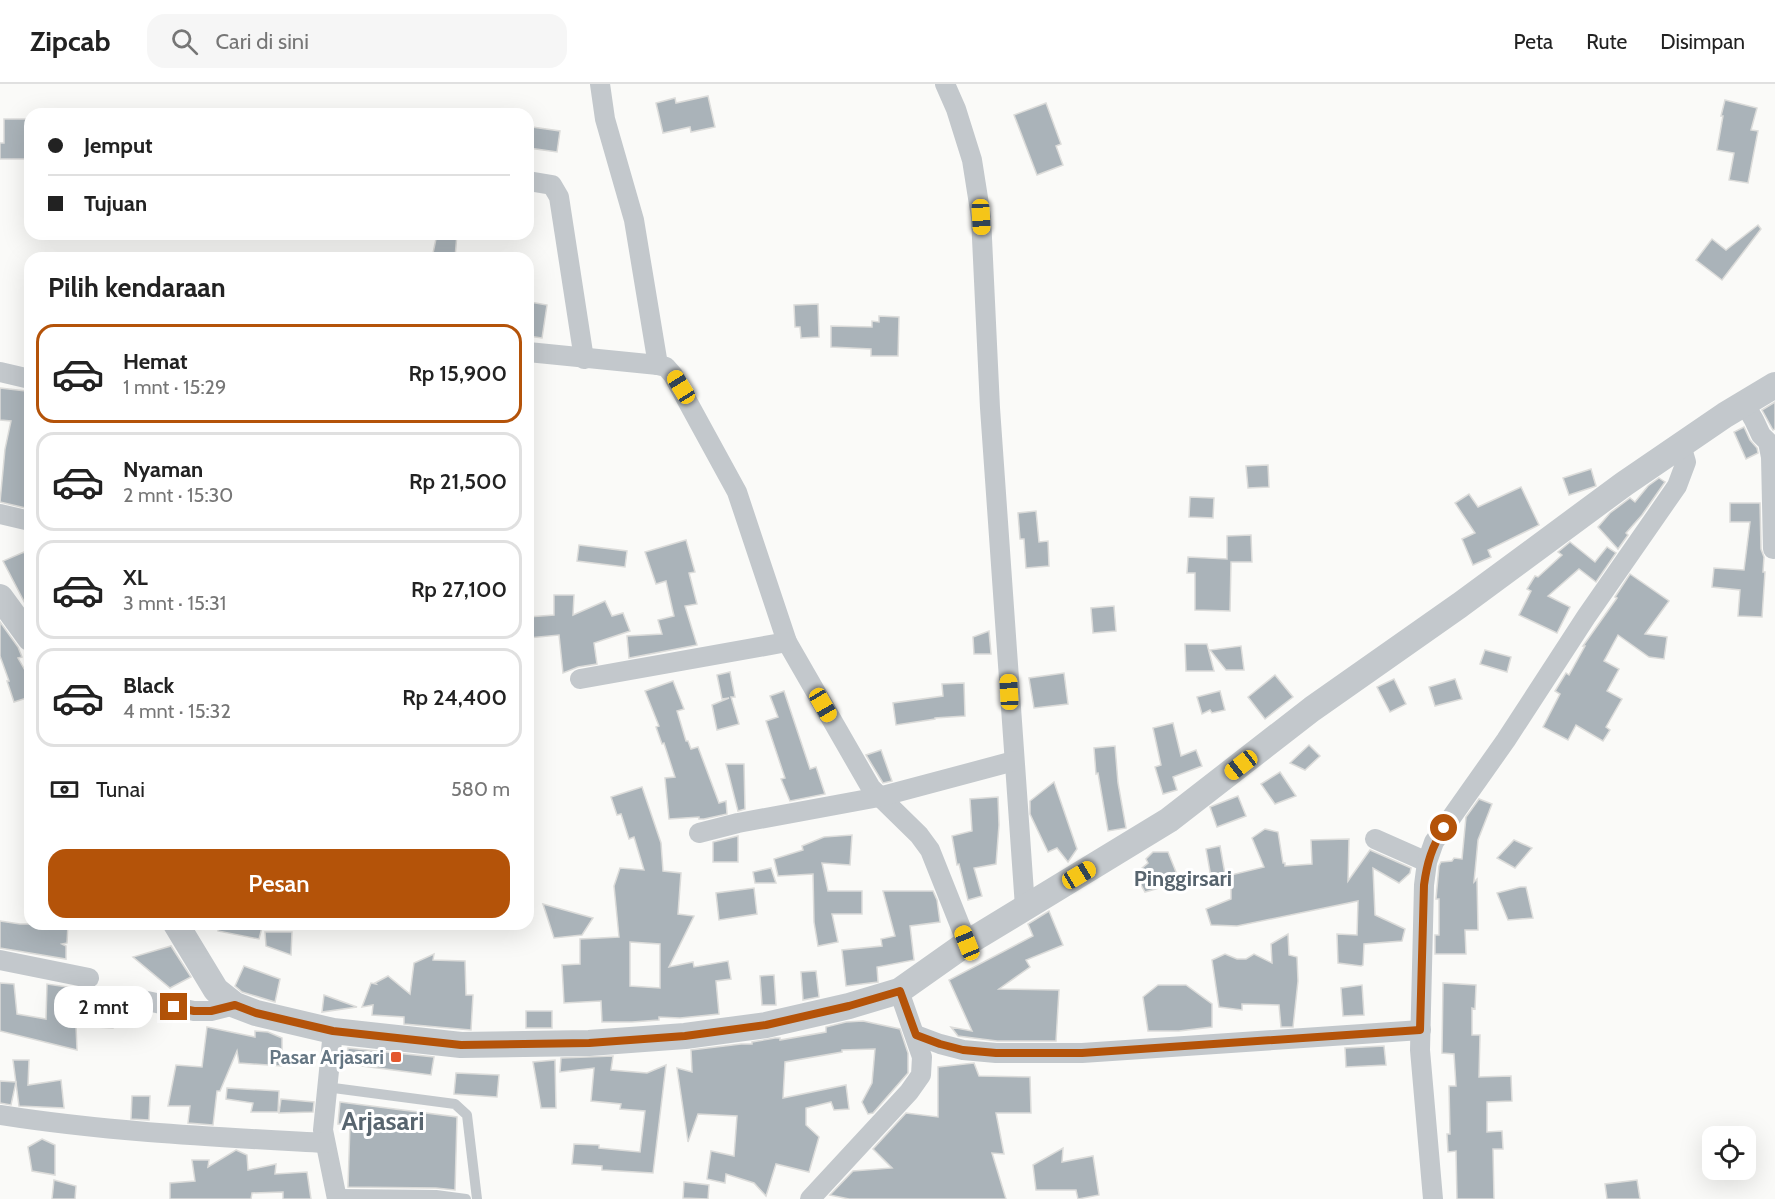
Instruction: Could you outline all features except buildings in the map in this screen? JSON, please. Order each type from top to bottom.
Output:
[{"type":"street","points":[[600,84],[605,119],[634,220],[658,365]]},
{"type":"street","points":[[945,84],[956,109],[972,160],[981,217],[990,408],[1025,907]]},
{"type":"street","points":[[534,182],[552,185],[559,197],[584,359]]},
{"type":"street","points":[[534,353],[658,365],[666,367],[673,375],[737,492],[787,642],[871,788],[919,835],[930,850],[967,943]]},
{"type":"street","points":[[0,372],[24,378]]},
{"type":"street","points":[[180,930],[216,990],[235,1005],[256,1013],[333,1031],[461,1045],[589,1043],[673,1037],[766,1025],[849,1006],[900,991],[967,943],[1169,820],[1312,709],[1460,605],[1624,483],[1758,395],[1775,373]]},
{"type":"street","points":[[1758,395],[1754,420],[1761,435],[1768,442],[1771,457],[1773,549]]},
{"type":"street","points":[[1433,1199],[1420,1050],[1424,885],[1427,862],[1434,842],[1506,740],[1586,617],[1677,486],[1686,462],[1681,445]]},
{"type":"street","points":[[0,514],[24,519]]},
{"type":"street","points":[[0,597],[24,630]]},
{"type":"street","points":[[580,679],[787,642]]},
{"type":"street","points":[[699,833],[879,797],[1014,761]]},
{"type":"street","points":[[1375,839],[1427,862]]},
{"type":"street","points":[[0,960],[89,978]]},
{"type":"street","points":[[810,1199],[909,1092],[921,1075],[922,1057],[900,991]]},
{"type":"street","points":[[133,998],[194,1011],[211,1011],[235,1005]]},
{"type":"street","points":[[916,1035],[963,1050],[996,1053],[1082,1053],[1420,1030]]},
{"type":"street","points":[[333,1031],[323,1130],[337,1197]]},
{"type":"street","points":[[0,1115],[187,1135],[324,1143]]},
{"type":"lane","points":[[326,1087],[455,1104],[467,1115],[477,1199]]},
{"type":"lane","points":[[337,1197],[436,1195],[466,1199]]},
{"type":"place","name":"Pasar Arjasari","points":[[396,1057]]},
{"type":"district","name":"Pinggirsari","points":[[1183,878]]},
{"type":"district","name":"Arjasari","points":[[383,1121]]},
{"type":"route","points":[[174,1007],[194,1011],[211,1011],[235,1005],[256,1013],[333,1031],[461,1045],[589,1043],[685,1036],[766,1025],[849,1006],[900,991],[916,1035],[963,1050],[996,1053],[1082,1053],[1420,1030],[1424,885],[1427,862],[1434,842],[1444,828]]}]
